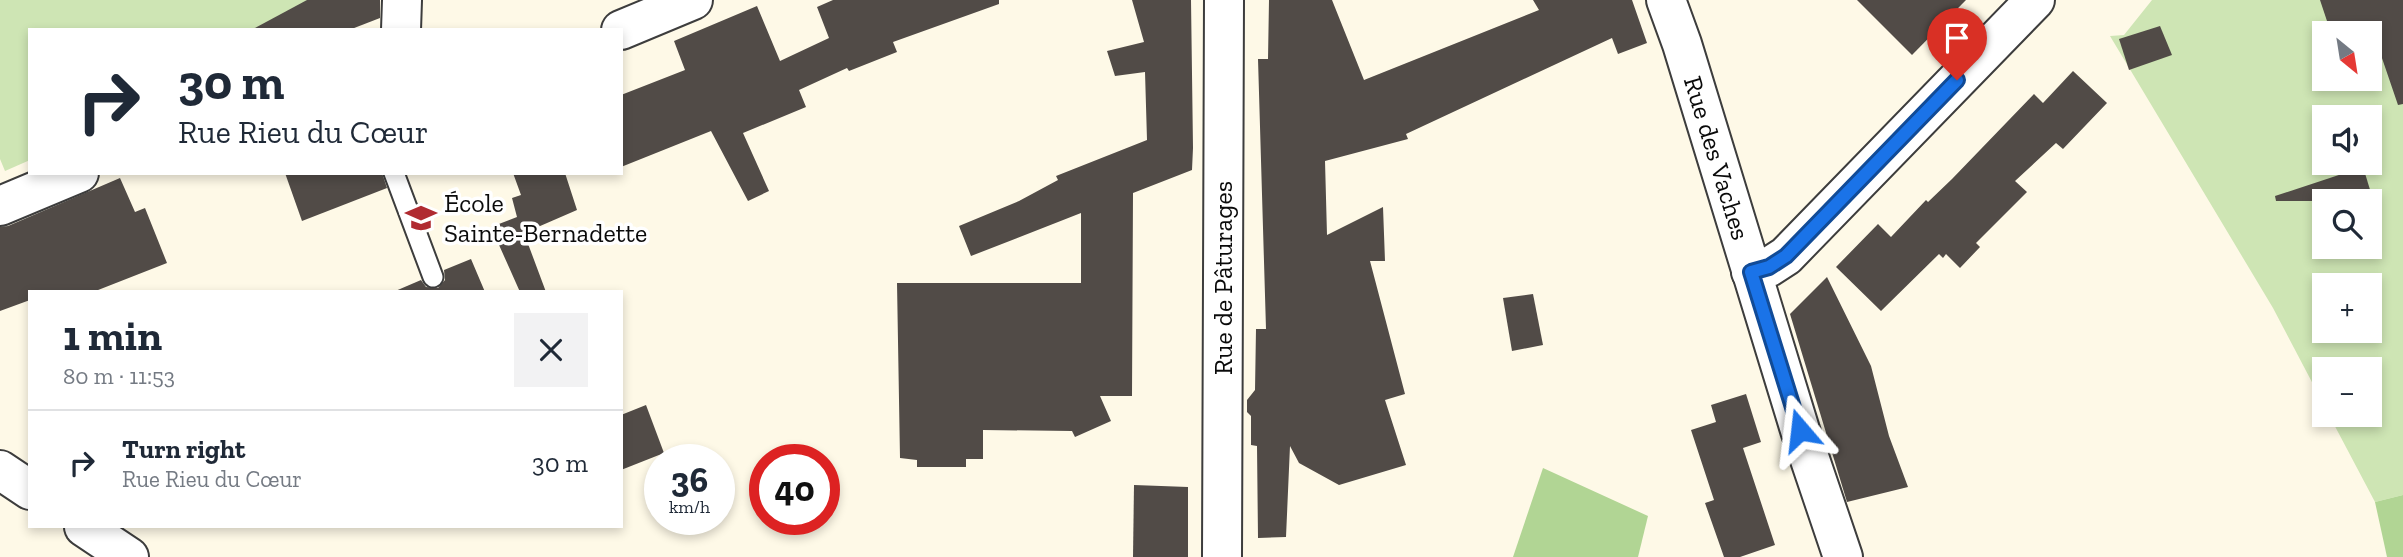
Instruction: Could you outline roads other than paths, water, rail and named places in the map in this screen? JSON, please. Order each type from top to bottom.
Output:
[{"type":"street","points":[[401,28],[402,0]]},
{"type":"street","points":[[623,29],[693,0]]},
{"type":"street","name":"Rue de Pâturages","points":[[1222,557],[1224,0]]},
{"type":"street","name":"Rue des Vaches","points":[[1666,0],[1682,44],[1800,430],[1843,557]]},
{"type":"street","points":[[1751,272],[1769,267],[1786,256],[2035,0]]},
{"type":"street","points":[[0,206],[74,175]]},
{"type":"street","points":[[0,470],[28,489]]},
{"type":"street","points":[[86,528],[129,557]]},
{"type":"lane","points":[[395,175],[433,277]]},
{"type":"place","name":"École Sainte-Bernadette","points":[[421,218]]}]
